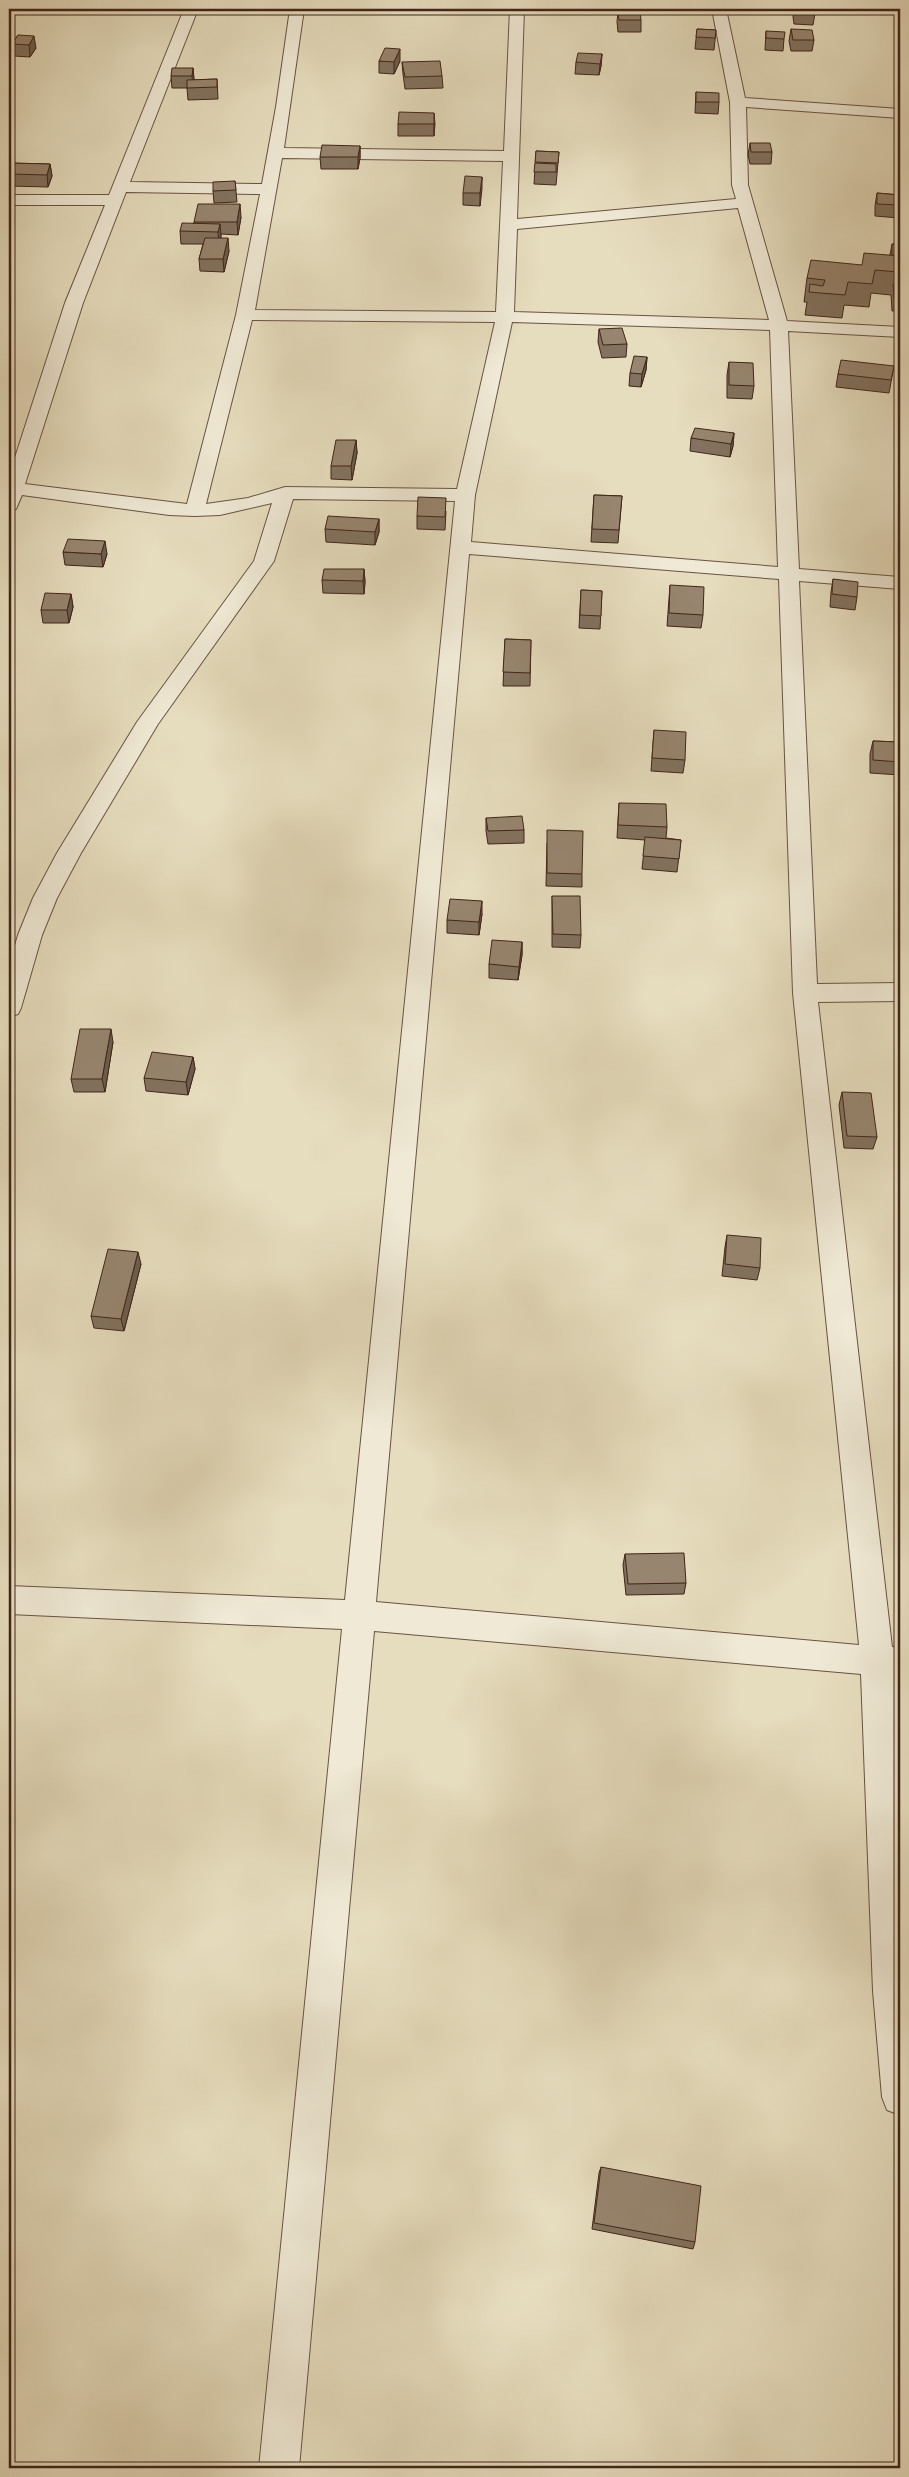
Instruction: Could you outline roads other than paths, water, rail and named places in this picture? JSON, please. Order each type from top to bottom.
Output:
[{"type":"street","points":[[191,9],[74,303],[15,465],[12,496],[195,510],[220,509],[285,492],[465,495]]},
{"type":"street","points":[[195,510],[245,315],[284,107],[296,9]]},
{"type":"street","points":[[279,2468],[465,495],[505,316],[517,9]]},
{"type":"street","points":[[718,9],[738,102],[740,185],[779,324],[805,993],[888,1662],[900,2097]]},
{"type":"street","points":[[738,102],[900,113]]},
{"type":"street","points":[[275,153],[512,156]]},
{"type":"street","points":[[9,200],[118,193],[269,190]]},
{"type":"street","points":[[508,225],[744,203]]},
{"type":"street","points":[[245,315],[505,316],[779,324],[900,332]]},
{"type":"street","points":[[9,1008],[30,935],[57,876],[148,722],[264,561],[285,492]]},
{"type":"street","points":[[461,547],[900,583]]},
{"type":"street","points":[[805,993],[900,992]]},
{"type":"street","points":[[9,1600],[360,1615],[888,1662]]}]
